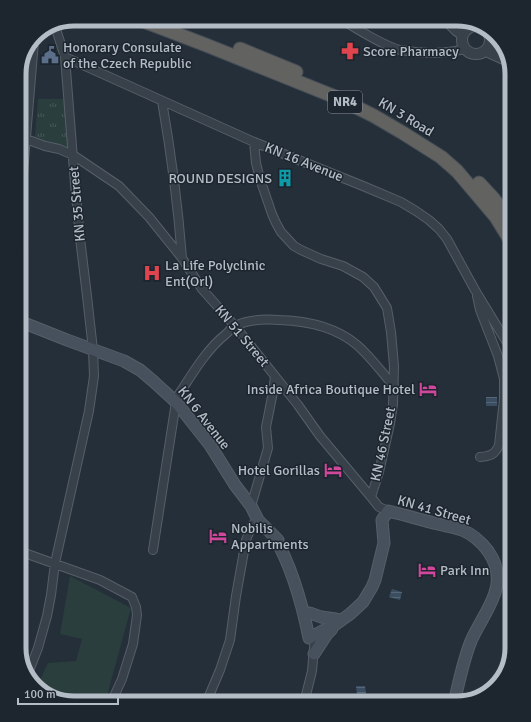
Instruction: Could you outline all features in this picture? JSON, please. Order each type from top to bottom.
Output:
[{"type":"highway","name":"KN 3 Road","points":[[156,26],[338,98],[404,133],[457,171],[496,217],[505,232]]},
{"type":"highway","name":"KN 3 Road","points":[[181,26],[342,91],[392,116],[415,130],[455,159],[493,198],[505,215]]},
{"type":"main road","name":"KN 6 Avenue","points":[[26,324],[124,361],[140,370],[154,381],[176,402],[210,446],[251,506],[258,520],[285,546],[303,587],[310,613],[312,634]]},
{"type":"main road","name":"KN 41 Street","points":[[312,634],[336,622],[359,599],[367,596],[375,580],[384,543],[382,520],[388,511],[462,530],[474,537],[483,545],[494,563],[497,576],[493,601],[471,640],[464,661],[456,696]]},
{"type":"main road","name":"KN 6 Avenue","points":[[274,536],[293,578],[312,634]]},
{"type":"main road","points":[[310,613],[336,622],[314,654]]},
{"type":"street","points":[[353,26],[400,50],[439,53],[464,49]]},
{"type":"street","points":[[452,26],[456,30],[466,32]]},
{"type":"street","points":[[463,26],[466,32]]},
{"type":"street","points":[[472,29],[466,32],[462,40],[464,49],[468,52],[477,55],[482,54],[488,47],[490,39]]},
{"type":"street","points":[[56,30],[65,57]]},
{"type":"street","points":[[488,47],[497,48]]},
{"type":"street","points":[[488,47],[501,56]]},
{"type":"street","points":[[26,139],[33,48]]},
{"type":"street","name":"KN 16 Avenue","points":[[65,57],[254,142],[401,202],[416,211],[429,220],[443,233],[505,339]]},
{"type":"street","name":"KN 35 Street","points":[[30,667],[38,648],[47,616],[55,563],[89,412],[94,376],[93,350],[79,230],[65,57]]},
{"type":"street","points":[[162,101],[172,166],[182,258]]},
{"type":"street","name":"KN 51 Street","points":[[26,139],[73,155],[119,186],[149,217],[182,258],[202,289],[235,326],[320,436],[370,497],[379,507],[388,511]]},
{"type":"street","name":"KN 46 Street","points":[[254,142],[256,163],[263,190],[276,223],[286,238],[294,246],[301,250],[321,259],[343,266],[363,277],[374,287],[387,308],[391,332],[394,386],[390,424],[370,497]]},
{"type":"street","points":[[475,290],[480,310],[498,356],[504,379],[504,399],[499,445],[496,452],[488,456],[480,457]]},
{"type":"street","points":[[153,550],[176,402],[179,394],[209,350],[235,326],[251,321],[274,320],[305,322],[330,329],[350,340],[357,346],[394,386]]},
{"type":"street","points":[[251,506],[268,448],[266,428],[275,376]]},
{"type":"street","points":[[209,696],[230,640],[246,540],[252,525],[258,520]]},
{"type":"street","points":[[26,553],[100,580],[132,597],[137,615],[134,644],[114,696]]},
{"type":"street","name":"KN 6 Avenue","points":[[306,696],[312,671],[314,654],[312,634]]},
{"type":"street","name":"KN 6 Avenue","points":[[309,683],[312,634]]},
{"type":"green space","points":[[38,99],[65,99],[69,149],[35,138]]},
{"type":"green space","points":[[70,576],[131,608],[107,696],[71,696],[50,690],[39,681],[48,663],[76,661],[82,639],[60,634]]},
{"type":"water","points":[[486,397],[497,397],[497,406],[486,406]]},
{"type":"water","points":[[392,589],[402,592],[400,600],[389,597]]},
{"type":"water","points":[[356,686],[365,686],[366,696],[357,696]]},
{"type":"place","name":"Score Pharmacy","points":[[350,51]]},
{"type":"place","name":"Honorary Consulate of the Czech Republic","points":[[50,55]]},
{"type":"place","name":"ROUND DESIGNS","points":[[285,178]]},
{"type":"place","name":"La Life Polyclinic Ent(Orl)","points":[[152,273]]},
{"type":"place","name":"Inside Africa Boutique Hotel","points":[[428,389]]},
{"type":"place","name":"Hotel Gorillas","points":[[333,470]]},
{"type":"place","name":"Nobilis Appartments","points":[[218,536]]},
{"type":"place","name":"Park Inn","points":[[427,570]]}]
